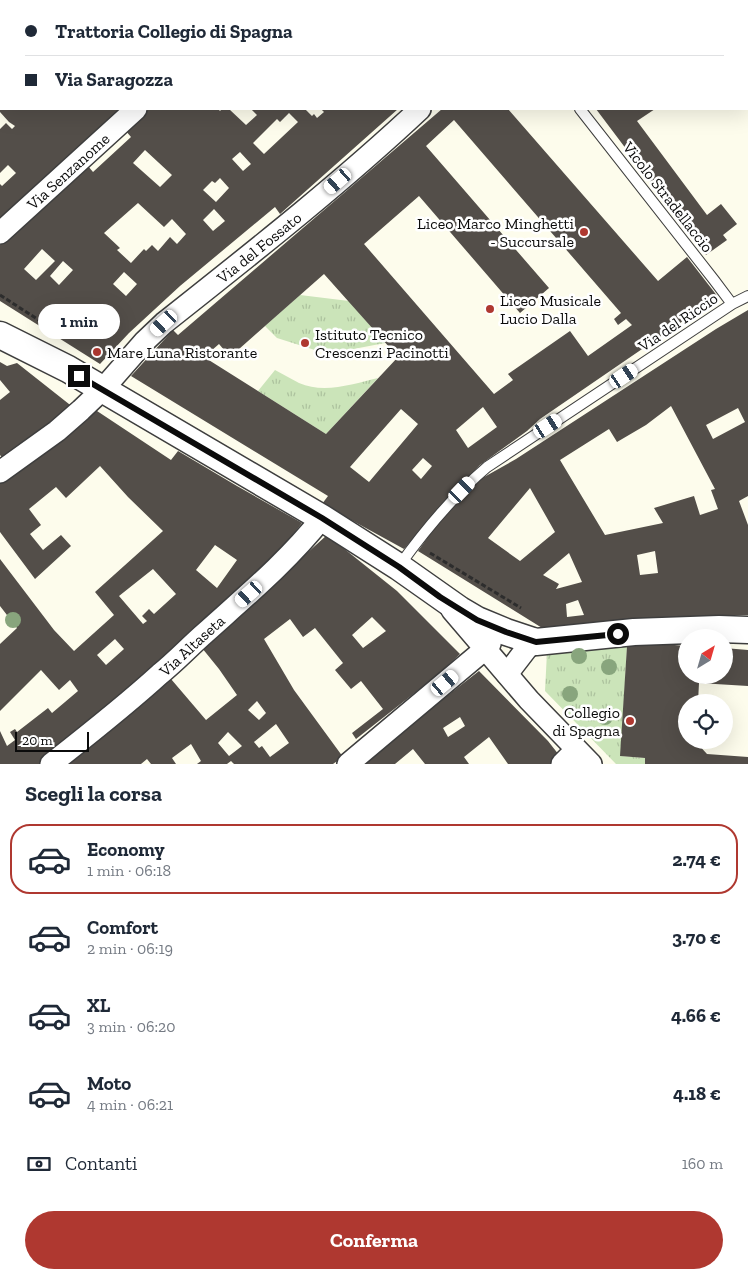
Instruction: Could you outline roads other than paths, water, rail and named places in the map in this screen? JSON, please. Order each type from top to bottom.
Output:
[{"type":"street","name":"Via Senzanome","points":[[0,233],[135,110]]},
{"type":"street","name":"Via del Fossato","points":[[0,472],[57,431],[102,389],[145,341],[164,323],[296,218],[419,110]]},
{"type":"street","points":[[0,335],[102,389],[322,518],[399,567],[460,610],[488,637],[507,674],[548,720],[577,759]]},
{"type":"street","name":"Via Altaseta","points":[[52,764],[161,674],[276,570],[303,542],[322,518]]},
{"type":"street","points":[[348,764],[488,637],[506,632],[536,642],[634,632],[719,629],[748,630]]},
{"type":"street","points":[[507,674],[527,648],[536,642]]},
{"type":"lane","name":"Vicolo Stradellaccio","points":[[581,110],[732,304]]},
{"type":"lane","name":"Via del Riccio","points":[[399,567],[443,510],[487,467],[732,304],[748,296]]},
{"type":"place","name":"Liceo Marco Minghetti - Succursale","points":[[584,232]]},
{"type":"place","name":"Liceo Musicale Lucio Dalla","points":[[490,309]]},
{"type":"place","name":"Istituto Tecnico Crescenzi Pacinotti","points":[[305,343]]},
{"type":"place","name":"Mare Luna Ristorante","points":[[97,352]]},
{"type":"place","name":"Collegio di Spagna","points":[[630,721]]}]
